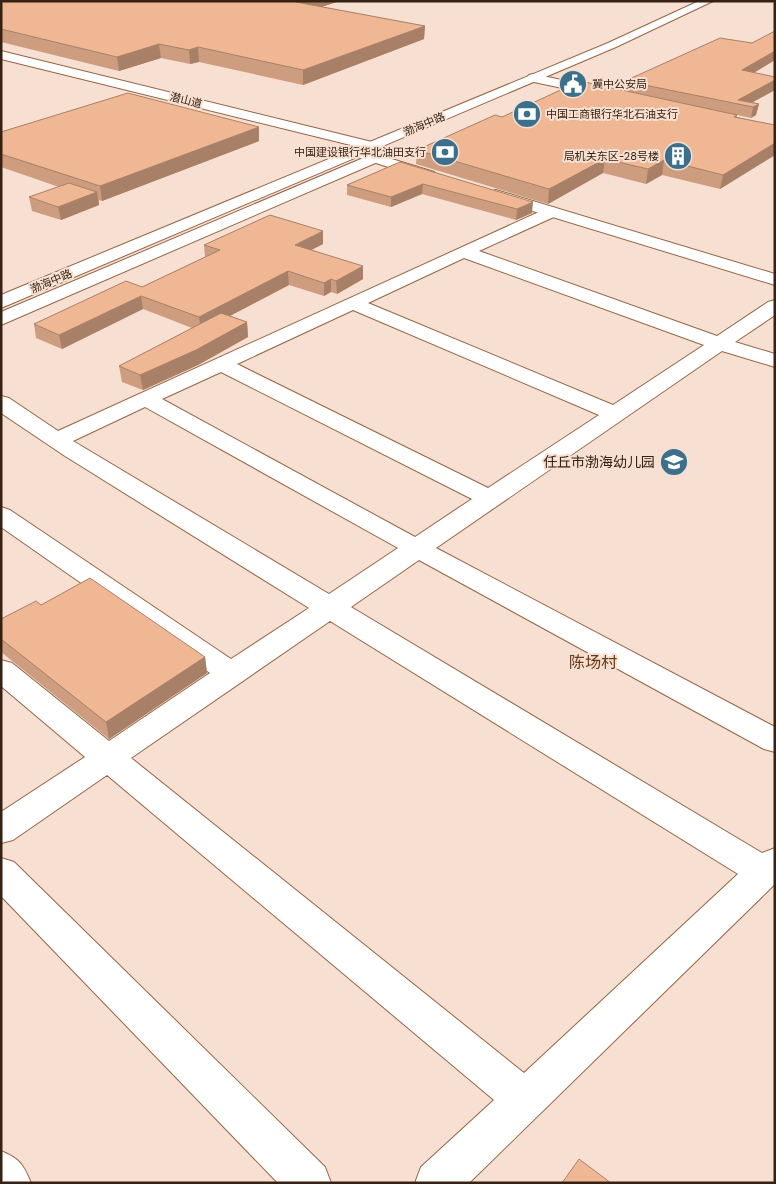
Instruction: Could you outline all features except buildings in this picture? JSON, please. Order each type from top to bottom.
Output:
[{"type":"street","name":"渤海中路","points":[[1,289],[360,149],[690,1]]},
{"type":"street","name":"渤海中路","points":[[1,302],[360,149],[533,78],[708,1]]},
{"type":"street","name":"潜山道","points":[[1,55],[360,149]]},
{"type":"street","name":"潜山道","points":[[1,61],[360,149]]},
{"type":"street","points":[[533,78],[620,96]]},
{"type":"street","points":[[1,319],[360,149],[441,178]]},
{"type":"street","points":[[478,190],[775,280]]},
{"type":"street","points":[[56,440],[550,212]]},
{"type":"street","points":[[464,252],[720,344],[775,361]]},
{"type":"street","points":[[352,303],[616,414]]},
{"type":"street","points":[[1,830],[775,306]]},
{"type":"street","points":[[221,364],[491,499]]},
{"type":"street","points":[[146,399],[418,549],[775,741]]},
{"type":"street","points":[[1,403],[56,440],[330,608],[769,867],[437,1183]]},
{"type":"street","points":[[1,515],[232,674]]},
{"type":"street","points":[[1,670],[524,1099]]},
{"type":"street","points":[[1,872],[309,1183]]},
{"type":"street","points":[[1,1173],[9,1183]]},
{"type":"place","name":"冀中公安局","points":[[573,84]]},
{"type":"place","name":"中国工商银行华北石油支行","points":[[527,114]]},
{"type":"place","name":"中国建设银行华北油田支行","points":[[445,152]]},
{"type":"place","name":"局机关东区-28号楼","points":[[678,156]]},
{"type":"place","name":"任丘市渤海幼儿园","points":[[674,462]]},
{"type":"district","name":"陈场村","points":[[593,662]]}]
